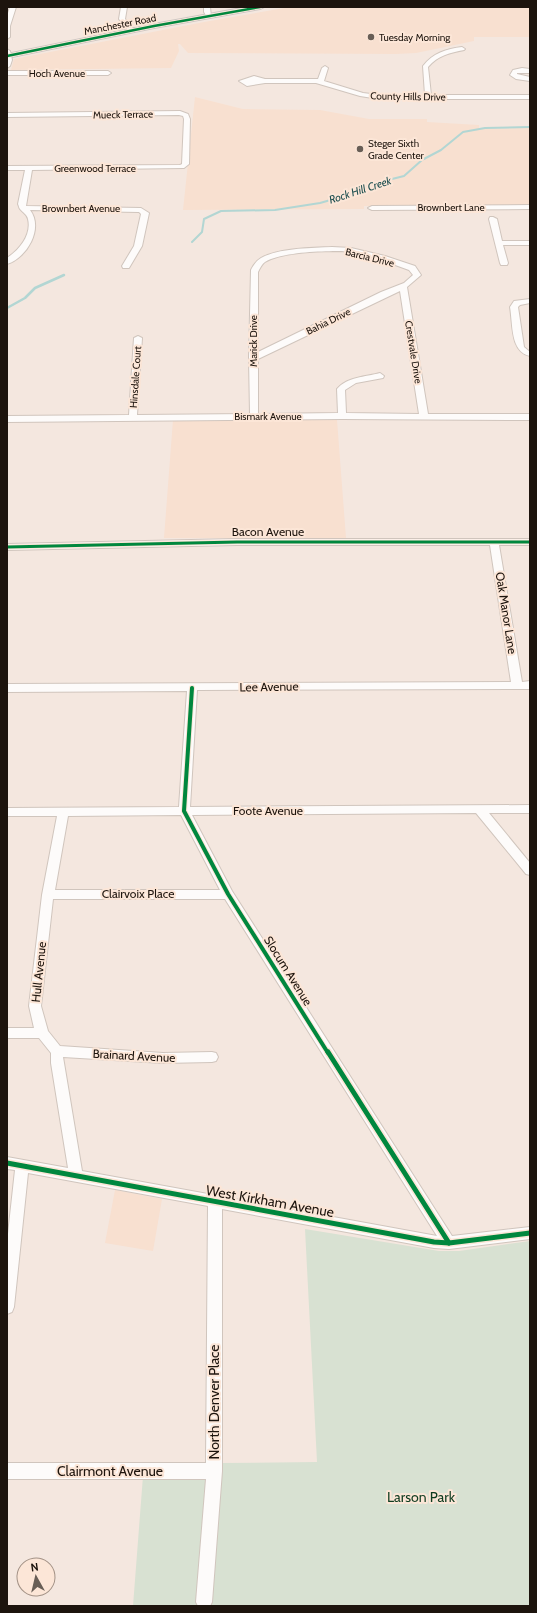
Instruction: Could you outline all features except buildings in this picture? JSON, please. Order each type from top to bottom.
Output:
[{"type":"main road","name":"Manchester Road","points":[[7,54],[260,7]]},
{"type":"street","points":[[7,37],[7,26],[13,7]]},
{"type":"street","points":[[124,7],[122,19],[131,30]]},
{"type":"street","points":[[207,7],[209,16]]},
{"type":"street","points":[[428,97],[425,67],[429,61],[441,52],[462,49]]},
{"type":"street","points":[[7,54],[7,66]]},
{"type":"street","points":[[320,82],[325,68]]},
{"type":"street","points":[[530,71],[518,70],[513,73],[513,75],[518,78],[528,79],[530,95]]},
{"type":"street","name":"Hoch Avenue","points":[[7,73],[108,73]]},
{"type":"street","name":"County Hills Drive","points":[[265,81],[320,82],[362,95],[379,97],[530,95]]},
{"type":"street","name":"Mueck Terrace","points":[[7,115],[184,114],[186,115],[187,119],[185,164],[182,167]]},
{"type":"street","name":"Greenwood Terrace","points":[[7,168],[182,167]]},
{"type":"street","points":[[7,262],[22,250],[29,240],[32,220],[23,208],[22,197],[29,168]]},
{"type":"street","name":"Brownbert Lane","points":[[372,208],[530,207]]},
{"type":"street","name":"Brownbert Avenue","points":[[23,208],[138,209],[145,213],[141,237],[138,246],[126,266]]},
{"type":"street","points":[[493,219],[504,263]]},
{"type":"street","points":[[499,244],[530,243]]},
{"type":"street","name":"Barcia Drive","points":[[256,266],[262,261],[272,257],[335,249],[350,250],[412,268],[417,275],[412,282],[404,287]]},
{"type":"street","name":"Marick Drive","points":[[254,416],[254,272],[256,266]]},
{"type":"street","name":"Bahia Drive","points":[[253,358],[384,294],[404,287]]},
{"type":"street","name":"Crestvale Drive","points":[[404,287],[424,417]]},
{"type":"street","points":[[521,303],[520,347],[527,353]]},
{"type":"street","name":"Hinsdale Court","points":[[133,417],[138,338]]},
{"type":"street","points":[[342,416],[341,389],[346,384],[354,381],[372,380],[380,376]]},
{"type":"street","name":"Bismark Avenue","points":[[7,419],[254,416],[530,417]]},
{"type":"street","name":"Bacon Avenue","points":[[7,547],[237,542],[530,542]]},
{"type":"street","name":"Oak Manor Lane","points":[[494,542],[517,685]]},
{"type":"street","name":"Lee Avenue","points":[[7,688],[530,685]]},
{"type":"street","points":[[184,811],[192,688]]},
{"type":"street","points":[[479,809],[530,871]]},
{"type":"street","name":"Foote Avenue","points":[[7,812],[530,809]]},
{"type":"street","name":"Slocum Avenue","points":[[184,811],[228,894],[448,1243]]},
{"type":"street","name":"Hull Avenue","points":[[57,1051],[42,1033],[35,1006],[48,895],[63,812]]},
{"type":"street","name":"Clairvoix Place","points":[[48,895],[228,894]]},
{"type":"street","points":[[7,1033],[42,1033]]},
{"type":"street","points":[[57,1051],[58,1069],[76,1175]]},
{"type":"street","name":"Brainard Avenue","points":[[57,1051],[163,1058],[212,1057]]},
{"type":"street","name":"West Kirkham Avenue","points":[[7,1163],[434,1242],[448,1243],[530,1233]]},
{"type":"street","points":[[7,1307],[22,1166]]},
{"type":"street","name":"North Denver Place","points":[[204,1602],[214,1471],[215,1202]]},
{"type":"street","name":"Clairmont Avenue","points":[[7,1471],[214,1471]]},
{"type":"shaded area","points":[[290,7],[530,7],[530,37],[474,37],[474,41],[416,53],[396,54],[188,53],[180,44],[178,44],[179,51],[171,68],[11,70],[14,59]]},
{"type":"shaded area","name":"Steger Sixth Grade Center","points":[[195,97],[243,109],[320,110],[369,119],[427,119],[427,122],[479,125],[479,129],[530,128],[530,205],[364,206],[364,209],[183,210]]},
{"type":"shaded area","points":[[173,420],[337,420],[346,538],[164,538]]},
{"type":"shaded area","points":[[115,1190],[162,1199],[153,1251],[105,1243]]},
{"type":"green space","name":"Larson Park","points":[[305,1229],[439,1251],[459,1251],[530,1241],[530,1606],[133,1606],[143,1476],[220,1463],[317,1462]]},
{"type":"waterway","name":"Rock Hill Creek","points":[[192,242],[202,232],[204,219],[221,211],[275,210],[320,203],[341,197],[372,184],[404,176],[422,160],[441,150],[463,132],[485,128],[530,127]]},
{"type":"waterway","name":"Rock Hill Creek","points":[[7,308],[25,298],[35,288],[64,275]]},
{"type":"cycle path","points":[[7,56],[154,26],[260,7]]},
{"type":"cycle path","points":[[7,547],[237,542],[530,542]]},
{"type":"cycle path","points":[[192,688],[184,811],[228,894],[449,1243]]},
{"type":"cycle path","points":[[7,1163],[434,1242],[449,1243],[530,1233]]},
{"type":"place","name":"Tuesday Morning","points":[[371,37]]},
{"type":"place","name":"Steger Sixth Grade Center","points":[[360,149]]}]
